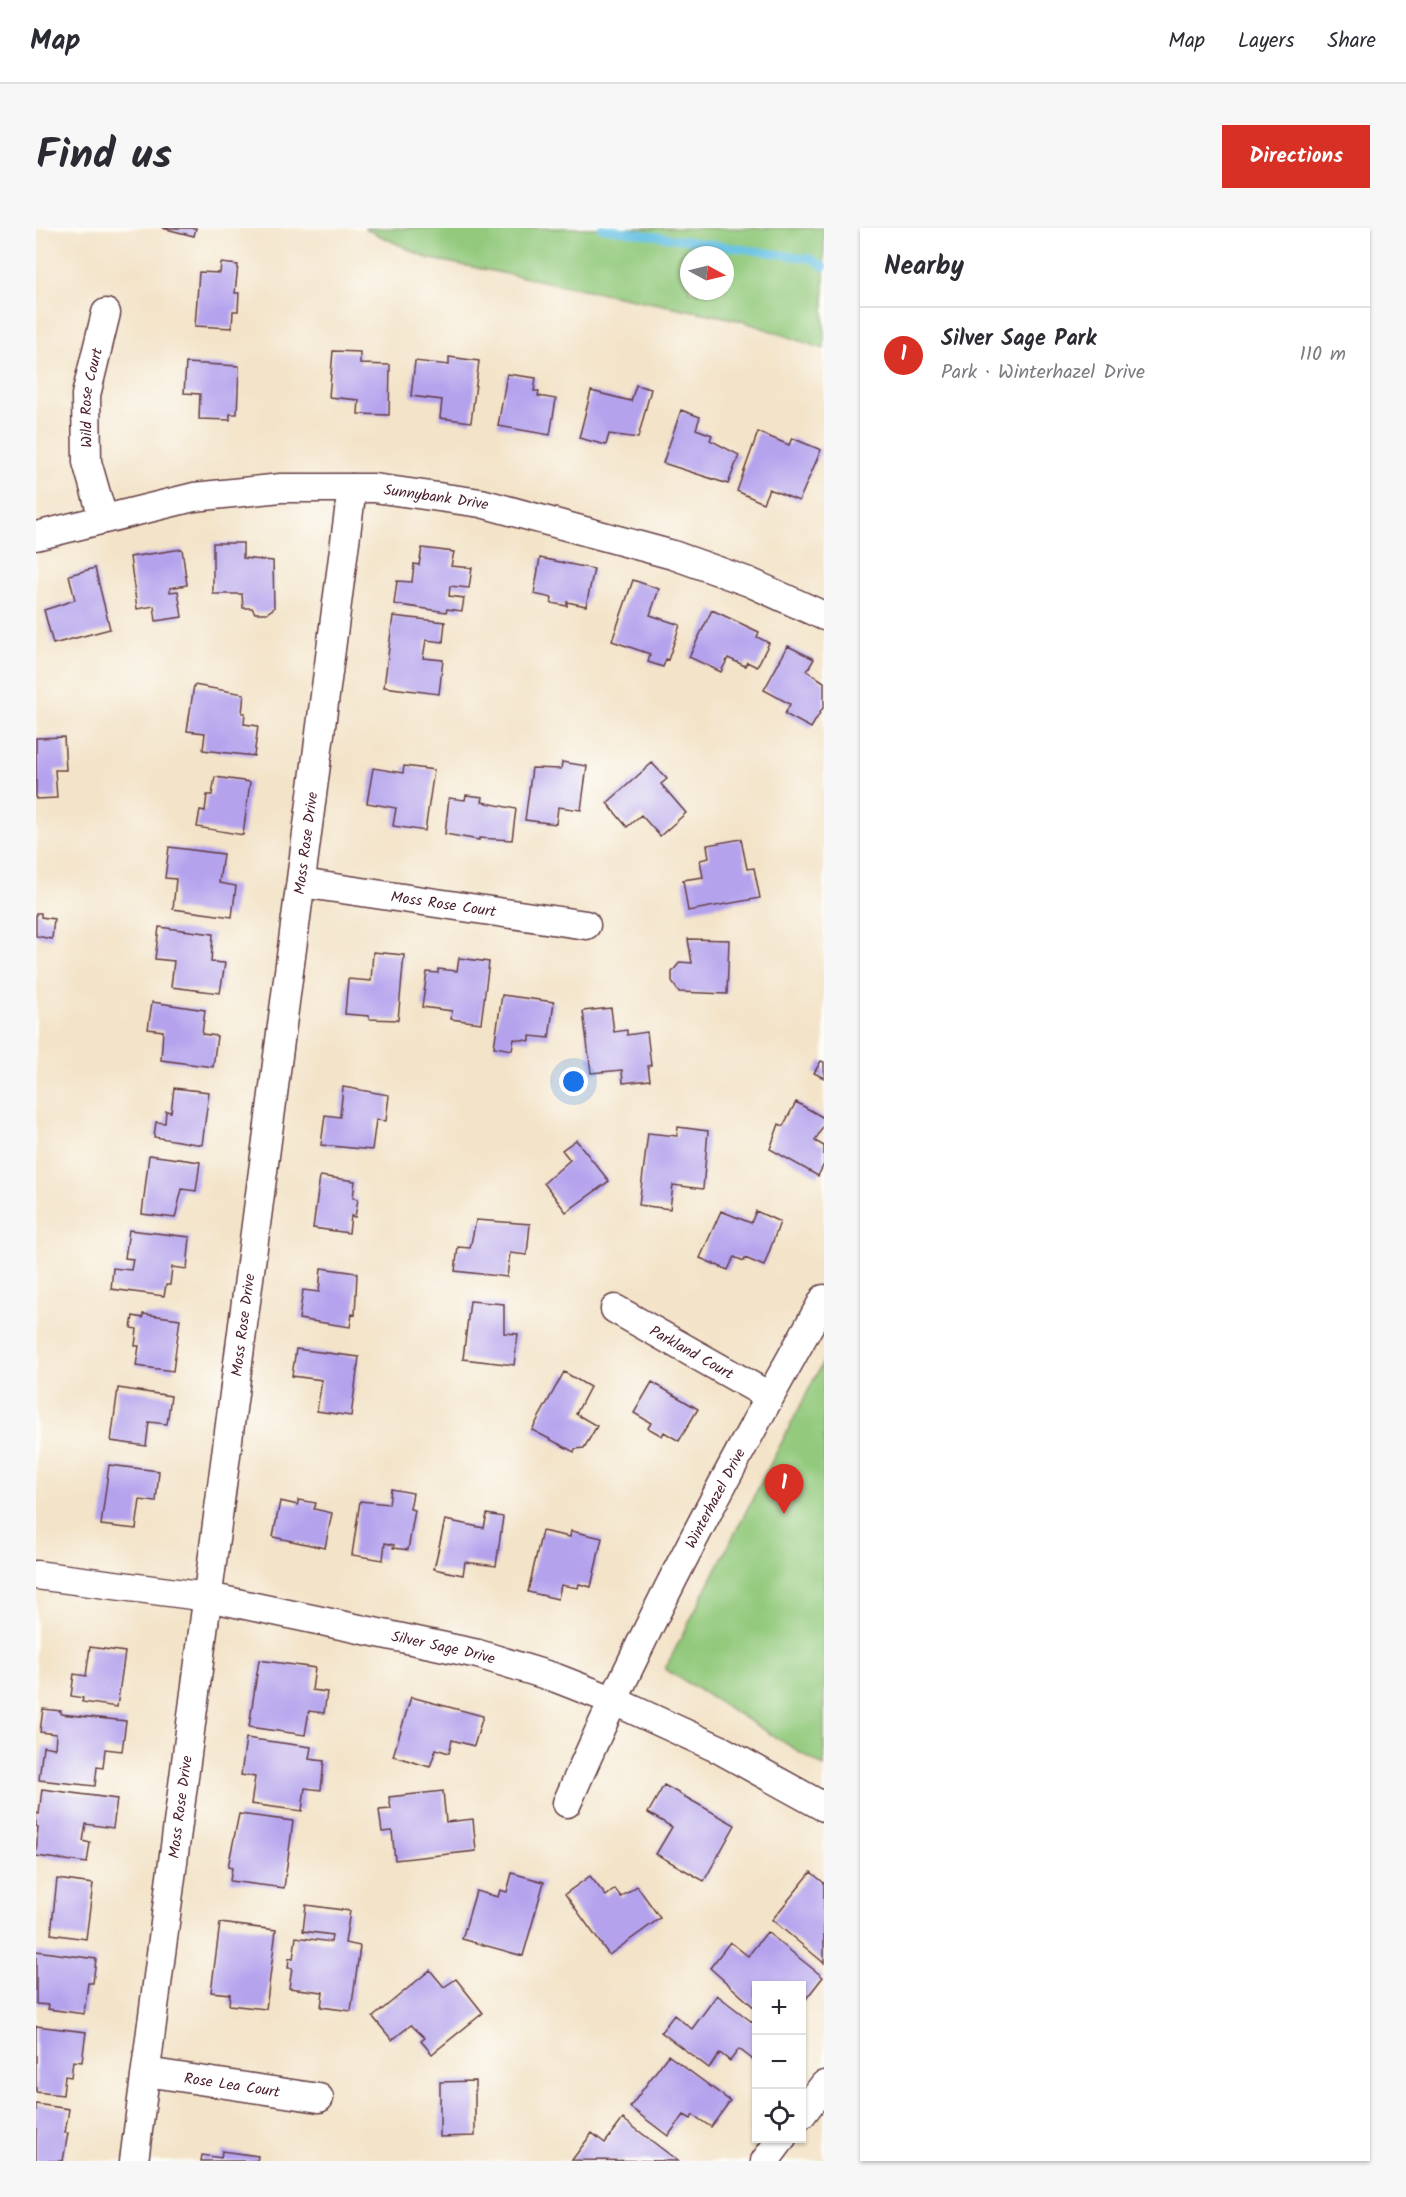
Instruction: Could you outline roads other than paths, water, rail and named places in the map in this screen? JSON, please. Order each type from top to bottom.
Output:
[{"type":"street","name":"Wild Rose Court","points":[[103,518],[87,462],[86,395],[106,313]]},
{"type":"street","name":"Sunnybank Drive","points":[[36,536],[194,497],[281,488],[374,488],[481,503],[673,555],[749,582],[824,616]]},
{"type":"street","name":"Moss Rose Drive","points":[[135,2161],[352,488]]},
{"type":"street","name":"Moss Rose Court","points":[[301,883],[586,925]]},
{"type":"street","name":"Winterhazel Drive","points":[[567,1803],[612,1700],[769,1396],[824,1299]]},
{"type":"street","name":"Parkland Court","points":[[615,1309],[769,1396]]},
{"type":"street","name":"Silver Sage Drive","points":[[36,1575],[208,1597],[478,1654],[556,1678],[612,1700],[719,1749],[824,1807]]},
{"type":"street","name":"Rose Lea Court","points":[[146,2072],[319,2098]]},
{"type":"street","points":[[806,2108],[824,2085]]},
{"type":"street","points":[[765,2161],[779,2143]]},
{"type":"waterway","points":[[602,228],[812,259],[824,267]]},
{"type":"place","name":"Silver Sage Park","points":[[784,1514]]}]
